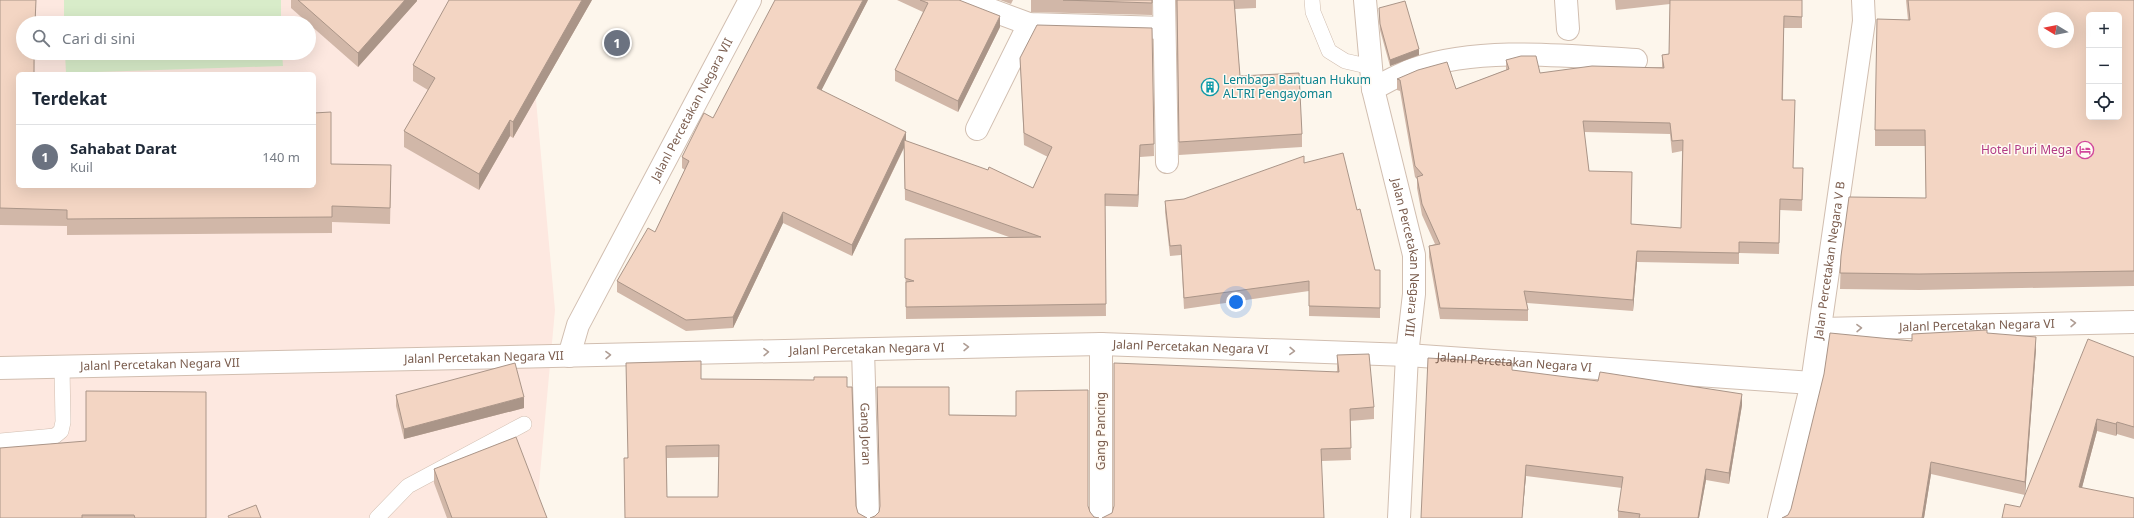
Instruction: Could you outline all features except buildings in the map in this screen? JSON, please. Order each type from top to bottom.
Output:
[{"type":"street","name":"Jalanl Percetakan Negara VII","points":[[0,368],[569,356],[578,325],[750,0]]},
{"type":"street","points":[[964,0],[1029,24],[1164,28]]},
{"type":"street","points":[[1164,0],[1167,162]]},
{"type":"street","name":"Jalan Percetakan Negara VIII","points":[[1365,0],[1373,89],[1414,255],[1414,294],[1407,355],[1399,518]]},
{"type":"street","points":[[1566,0],[1568,29]]},
{"type":"street","name":"Jalan Percetakan Negara V B","points":[[1779,518],[1812,383],[1864,21],[1862,0]]},
{"type":"street","points":[[977,129],[1029,24]]},
{"type":"street","points":[[1373,89],[1414,69],[1460,58],[1533,54],[1636,60]]},
{"type":"street","name":"Jalanl Percetakan Negara VI","points":[[1820,329],[2134,322]]},
{"type":"street","name":"Jalanl Percetakan Negara VI","points":[[569,356],[1101,344],[1407,355],[1812,383]]},
{"type":"street","name":"Gang Pancing","points":[[1101,344],[1101,518]]},
{"type":"street","name":"Gang Joran","points":[[863,350],[868,518]]},
{"type":"lane","points":[[1312,0],[1313,12],[1329,51],[1345,61],[1371,67]]},
{"type":"lane","points":[[0,441],[55,436],[61,431],[63,422],[62,367]]},
{"type":"lane","points":[[377,518],[408,486],[524,424]]},
{"type":"shaded area","points":[[0,0],[527,0],[555,310],[536,518],[0,518]]},
{"type":"green space","points":[[64,0],[281,0],[281,16],[64,16]]},
{"type":"green space","points":[[65,60],[283,60],[283,66],[97,72],[66,72]]},
{"type":"place","name":"Sahabat Darat","points":[[617,43]]},
{"type":"place","name":"Lembaga Bantuan Hukum ALTRI Pengayoman","points":[[1210,87]]},
{"type":"place","name":"Hotel Puri Mega","points":[[2085,150]]}]
